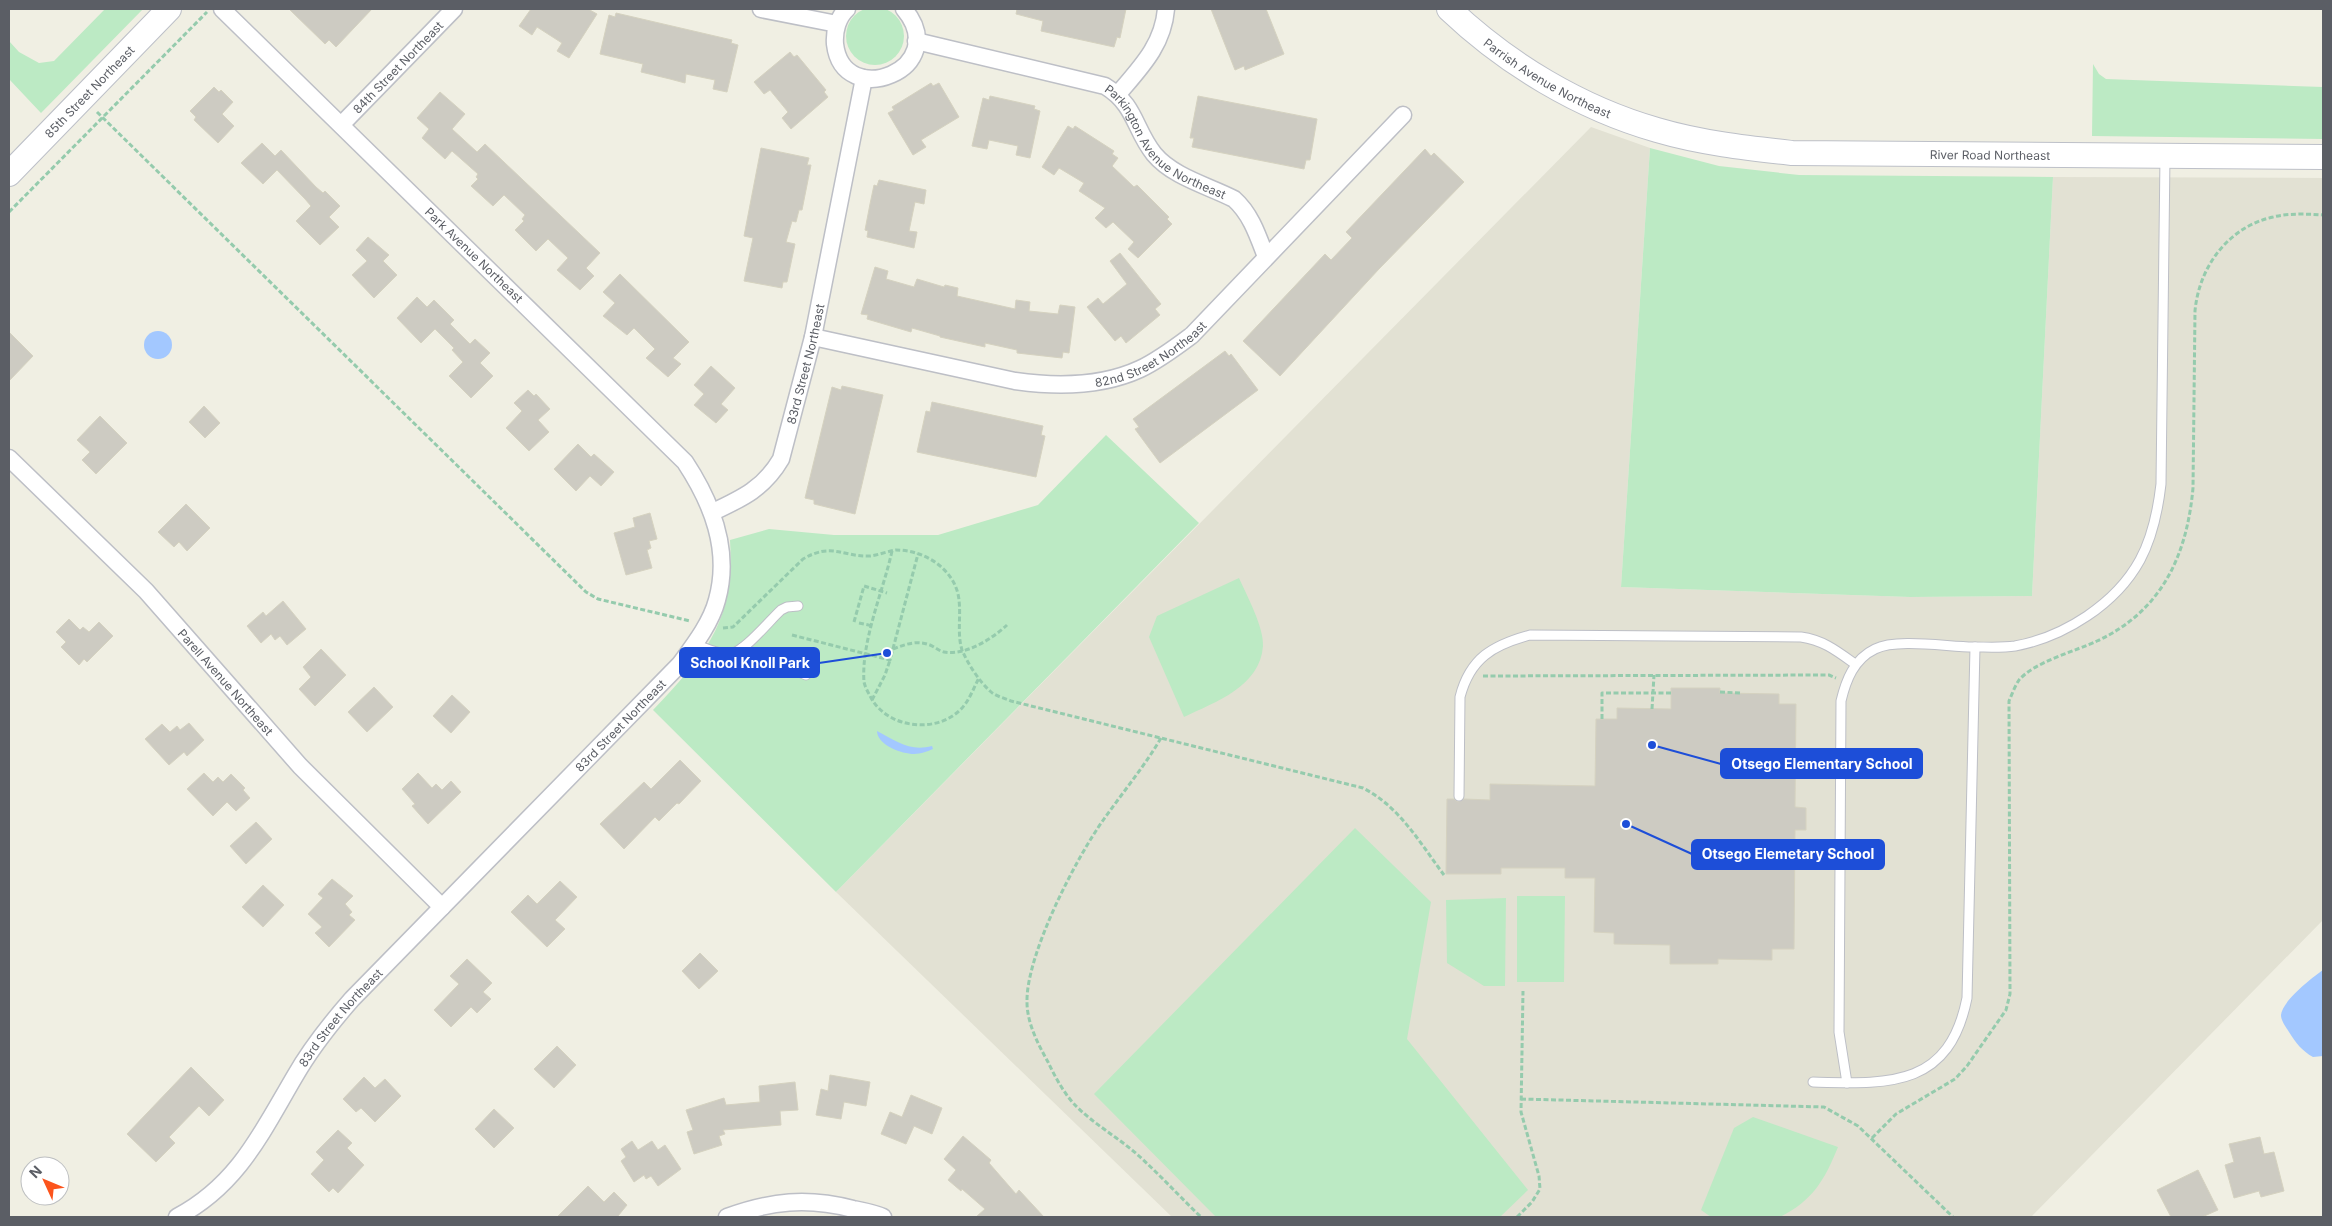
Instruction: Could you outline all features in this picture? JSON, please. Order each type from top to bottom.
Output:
[{"type":"main road","name":"85th Street Northeast","points":[[9,174],[169,9]]},
{"type":"main road","name":"Parrish Avenue Northeast","points":[[1449,9],[1465,24],[1512,60],[1557,87],[1607,112],[1658,130]]},
{"type":"main road","name":"River Road Northeast","points":[[1658,130],[1721,145],[1792,153],[2323,157]]},
{"type":"street","name":"Park Avenue Northeast","points":[[222,9],[685,462],[700,485],[713,512]]},
{"type":"street","name":"84th Street Northeast","points":[[341,125],[454,9]]},
{"type":"street","points":[[761,9],[837,24]]},
{"type":"street","points":[[847,9],[837,24],[834,37],[836,50],[847,67],[864,78],[877,79],[890,76],[902,70],[910,59],[916,40],[912,20],[904,9]]},
{"type":"street","points":[[1118,94],[1148,60],[1158,42],[1164,24],[1166,9]]},
{"type":"street","name":"Parkington Avenue Northeast","points":[[916,40],[1105,86],[1118,94],[1128,107],[1154,153],[1180,173],[1234,199],[1240,204],[1248,214],[1266,257]]},
{"type":"street","name":"83rd Street Northeast","points":[[177,1217],[199,1204],[236,1171],[253,1149],[296,1075],[330,1024],[680,664],[706,625],[717,600],[721,569],[719,540],[713,512],[736,502],[759,487],[772,475],[781,459],[813,337],[864,78]]},
{"type":"street","name":"82nd Street Northeast","points":[[813,337],[1015,381],[1044,385],[1073,386],[1108,379],[1140,369],[1162,357],[1192,334],[1403,115]]},
{"type":"street","name":"Parell Avenue Northeast","points":[[9,458],[146,591],[300,766],[442,907]]},
{"type":"street","points":[[727,1217],[774,1202],[806,1201],[841,1206],[883,1217]]},
{"type":"lane","points":[[1847,1083],[1839,1032],[1841,701],[1846,682],[1855,664],[1875,649],[1892,644],[1975,647],[2015,646],[2062,630],[2084,619],[2106,602],[2140,561],[2149,542],[2158,514],[2161,484],[2165,156]]},
{"type":"lane","points":[[694,644],[722,653],[733,653],[742,648],[781,610],[798,606]]},
{"type":"lane","points":[[1458,796],[1460,697],[1471,668],[1495,646],[1530,635],[1801,637],[1815,639],[1828,644],[1855,664]]},
{"type":"lane","points":[[1814,1082],[1887,1082],[1910,1076],[1924,1070],[1939,1058],[1952,1042],[1962,1022],[1967,998],[1975,647]]},
{"type":"lane","points":[[742,648],[806,675]]},
{"type":"path","points":[[9,212],[199,20]]},
{"type":"path","points":[[83,97],[586,592],[598,598],[720,629],[733,627],[804,559],[814,553],[828,550],[867,556],[892,551],[918,554],[934,561],[948,573],[955,585],[959,597],[959,636],[962,650],[979,678],[991,692],[1011,701],[1363,788],[1379,796],[1397,812],[1444,876]]},
{"type":"path","points":[[1872,1138],[1907,1106],[1955,1080],[2006,1010],[2010,994],[2009,701],[2020,679],[2036,668],[2054,658],[2098,640],[2138,615],[2152,600],[2177,561],[2190,515],[2193,488],[2195,311],[2197,290],[2205,271],[2216,254],[2229,241],[2261,220],[2292,214],[2323,215]]},
{"type":"path","points":[[892,551],[865,654],[864,684],[872,700],[882,712],[907,724],[924,726],[939,723],[960,710],[969,699],[979,678]]},
{"type":"path","points":[[872,700],[885,675],[890,660],[918,554]]},
{"type":"path","points":[[854,622],[864,586],[887,593]]},
{"type":"path","points":[[859,623],[873,626]]},
{"type":"path","points":[[892,650],[908,644],[921,643],[932,646],[941,652],[949,653],[987,640],[1007,625]]},
{"type":"path","points":[[792,635],[890,660]]},
{"type":"path","points":[[1652,709],[1654,675]]},
{"type":"path","points":[[1467,676],[1829,675],[1846,682]]},
{"type":"path","points":[[1720,692],[1740,693]]},
{"type":"path","points":[[1602,719],[1602,693],[1671,693]]},
{"type":"path","points":[[1161,738],[1148,760],[1103,820],[1076,865],[1039,944],[1028,979],[1027,1003],[1038,1044],[1051,1069],[1076,1106],[1138,1155],[1201,1217]]},
{"type":"path","points":[[1517,1217],[1532,1202],[1540,1188],[1521,1112],[1522,991]]},
{"type":"path","points":[[1521,1098],[1824,1107],[1843,1116],[1872,1138],[1953,1217]]},
{"type":"shaded area","points":[[1591,127],[1650,148],[1621,587],[1910,597],[2032,596],[2053,177],[2323,178],[2323,920],[2031,1217],[1172,1217],[836,892]]},
{"type":"green space","points":[[869,7],[881,7],[896,15],[904,30],[904,42],[896,57],[881,65],[869,65],[854,57],[846,42],[846,30],[854,15]]},
{"type":"green space","points":[[105,9],[143,9],[41,113],[9,79],[9,41],[19,52],[39,63],[54,61]]},
{"type":"green space","points":[[2093,64],[2099,74],[2106,79],[2323,87],[2323,139],[2092,136]]},
{"type":"green space","points":[[1650,148],[1719,166],[1799,175],[2053,177],[2032,596],[1910,597],[1621,587]]},
{"type":"green space","points":[[1106,435],[1199,523],[836,892],[653,710],[689,671],[714,634],[728,593],[730,540],[769,529],[834,535],[938,535],[1038,505]]},
{"type":"green space","points":[[1239,578],[1261,630],[1263,646],[1260,660],[1254,672],[1245,683],[1222,699],[1184,717],[1149,637],[1157,616]]},
{"type":"green space","points":[[1355,828],[1431,902],[1407,1039],[1528,1190],[1500,1217],[1216,1217],[1094,1094]]},
{"type":"green space","points":[[1517,896],[1565,896],[1564,982],[1517,982]]},
{"type":"green space","points":[[1506,898],[1505,986],[1484,986],[1447,963],[1446,900]]},
{"type":"green space","points":[[1753,1117],[1838,1147],[1822,1180],[1801,1204],[1791,1211],[1780,1217],[1711,1217],[1701,1210],[1734,1128]]},
{"type":"water","points":[[158,331],[168,335],[172,345],[168,355],[158,359],[148,355],[144,345],[148,335]]},
{"type":"water","points":[[877,731],[910,747],[932,746],[933,749],[914,754],[903,752],[891,748],[881,740]]},
{"type":"water","points":[[2323,970],[2323,1056],[2313,1057],[2297,1043],[2284,1024],[2281,1015],[2292,996]]},
{"type":"building","points":[[289,9],[372,9],[336,47],[329,40],[325,44]]},
{"type":"building","points":[[531,9],[588,9],[597,14],[569,58],[557,51],[562,43],[537,27],[532,35],[519,26]]},
{"type":"building","points":[[1017,9],[1126,9],[1120,38],[1117,37],[1114,47],[1041,31],[1043,21],[1016,14]]},
{"type":"building","points":[[1211,9],[1266,9],[1284,54],[1245,70],[1244,66],[1235,70]]},
{"type":"building","points":[[616,13],[732,40],[731,43],[738,45],[727,92],[713,89],[715,80],[686,74],[685,83],[641,72],[643,64],[600,54],[609,15],[615,17]]},
{"type":"building","points":[[790,52],[794,57],[797,55],[826,90],[824,92],[828,97],[791,129],[782,118],[788,112],[770,90],[764,94],[754,82]]},
{"type":"building","points":[[931,83],[933,86],[939,83],[959,117],[921,140],[926,147],[913,155],[888,113],[894,110],[892,107]]},
{"type":"building","points":[[214,87],[219,92],[221,90],[233,102],[222,114],[234,126],[218,143],[194,120],[196,117],[190,111]]},
{"type":"building","points":[[440,92],[465,114],[452,129],[477,152],[485,144],[600,253],[586,268],[594,276],[580,290],[557,270],[568,258],[548,239],[536,251],[515,230],[524,221],[522,219],[525,215],[504,195],[493,206],[471,186],[478,179],[476,177],[478,174],[452,151],[445,159],[422,138],[429,129],[417,118]]},
{"type":"building","points":[[990,96],[1035,106],[1034,109],[1040,111],[1030,158],[1016,155],[1018,146],[989,140],[987,149],[972,146],[983,98],[989,100]]},
{"type":"building","points":[[1198,96],[1317,119],[1310,160],[1306,160],[1304,169],[1192,147],[1194,138],[1190,138]]},
{"type":"building","points":[[1068,126],[1073,129],[1075,126],[1114,151],[1112,154],[1118,158],[1112,166],[1134,187],[1137,185],[1169,217],[1167,219],[1172,224],[1138,258],[1128,249],[1134,242],[1113,222],[1106,228],[1095,218],[1105,208],[1079,191],[1084,183],[1059,168],[1054,175],[1042,167]]},
{"type":"building","points":[[262,143],[275,156],[281,150],[316,187],[323,193],[325,191],[340,206],[329,217],[339,227],[320,245],[296,221],[311,206],[305,199],[277,170],[263,184],[241,163]]},
{"type":"building","points":[[761,148],[809,158],[807,165],[811,165],[802,210],[799,210],[796,222],[792,221],[786,242],[795,244],[787,282],[783,282],[782,288],[744,281],[753,238],[744,236]]},
{"type":"building","points":[[1425,149],[1431,156],[1434,153],[1464,182],[1379,269],[1280,376],[1243,341],[1325,254],[1331,260],[1352,238],[1346,232]]},
{"type":"building","points":[[879,180],[926,190],[924,204],[915,202],[909,231],[917,232],[914,248],[867,237],[868,231],[865,230],[874,185],[877,186]]},
{"type":"building","points":[[368,237],[389,255],[383,261],[397,275],[374,298],[352,275],[367,261],[356,250]]},
{"type":"building","points":[[1120,253],[1161,304],[1155,309],[1160,315],[1126,343],[1121,336],[1115,341],[1087,307],[1098,298],[1103,304],[1127,284],[1110,261]]},
{"type":"building","points":[[875,267],[888,271],[886,279],[914,287],[917,279],[944,287],[945,285],[958,288],[957,296],[1015,309],[1016,300],[1030,302],[1029,311],[1058,314],[1060,305],[1075,307],[1069,353],[1063,352],[1062,358],[1017,353],[1017,350],[985,343],[985,347],[940,337],[912,328],[911,332],[867,319],[868,315],[861,314]]},
{"type":"building","points":[[620,274],[689,342],[673,358],[681,364],[668,377],[646,358],[655,349],[634,328],[627,335],[603,316],[615,303],[603,292]]},
{"type":"building","points":[[417,297],[427,307],[434,300],[454,320],[450,324],[470,344],[475,339],[490,353],[480,363],[493,376],[471,398],[449,376],[463,362],[452,350],[454,348],[435,329],[421,343],[397,318]]},
{"type":"building","points":[[9,332],[33,356],[9,381]]},
{"type":"building","points":[[1225,351],[1229,356],[1231,354],[1258,390],[1160,463],[1135,429],[1139,427],[1133,419]]},
{"type":"building","points":[[711,366],[735,388],[721,404],[728,410],[716,423],[694,405],[704,394],[694,385]]},
{"type":"building","points":[[842,386],[883,395],[855,514],[814,504],[814,500],[805,498],[832,387],[841,390]]},
{"type":"building","points":[[528,390],[534,396],[536,394],[550,409],[538,420],[549,432],[529,451],[506,428],[522,411],[514,403]]},
{"type":"building","points":[[932,402],[1043,426],[1041,435],[1045,436],[1036,477],[917,452],[926,411],[930,412]]},
{"type":"building","points":[[204,406],[220,423],[205,438],[189,422]]},
{"type":"building","points":[[100,416],[127,443],[96,474],[82,460],[90,452],[77,440]]},
{"type":"building","points":[[578,444],[591,457],[594,454],[614,472],[601,486],[590,476],[576,491],[554,469]]},
{"type":"building","points":[[186,504],[210,528],[187,551],[179,542],[174,547],[158,532]]},
{"type":"building","points":[[650,513],[657,539],[649,541],[651,548],[647,550],[652,568],[626,575],[614,533],[635,527],[633,518]]},
{"type":"building","points":[[283,601],[306,629],[287,645],[280,636],[275,640],[271,634],[261,643],[247,626],[263,612],[266,616]]},
{"type":"building","points":[[69,619],[80,630],[83,627],[89,632],[99,622],[113,636],[87,662],[84,659],[79,665],[61,647],[66,642],[56,632]]},
{"type":"building","points":[[321,649],[346,675],[315,706],[299,689],[311,677],[303,667]]},
{"type":"building","points":[[374,687],[393,707],[367,732],[348,712]]},
{"type":"building","points":[[1671,688],[1720,688],[1720,693],[1779,694],[1779,704],[1796,704],[1795,807],[1806,808],[1806,830],[1795,830],[1794,949],[1772,949],[1772,960],[1718,959],[1718,964],[1670,964],[1670,945],[1614,944],[1614,933],[1594,932],[1595,878],[1565,878],[1565,868],[1501,868],[1501,874],[1446,874],[1447,799],[1454,799],[1458,802],[1464,799],[1490,800],[1490,784],[1595,786],[1596,719],[1617,719],[1617,708],[1671,709]]},
{"type":"building","points":[[452,695],[470,712],[451,733],[433,716]]},
{"type":"building","points":[[189,723],[204,740],[187,756],[184,752],[169,765],[145,739],[162,724],[170,732],[177,726],[180,730]]},
{"type":"building","points":[[680,760],[701,781],[659,821],[655,817],[624,849],[600,824],[644,782],[651,789]]},
{"type":"building","points":[[204,773],[213,782],[218,777],[223,782],[231,774],[245,788],[243,790],[250,798],[236,811],[227,802],[213,816],[187,789]]},
{"type":"building","points":[[418,773],[432,788],[436,784],[442,790],[451,781],[461,792],[428,824],[412,806],[415,804],[402,789]]},
{"type":"building","points":[[256,822],[272,839],[246,864],[230,846]]},
{"type":"building","points":[[332,879],[353,896],[345,904],[352,912],[349,915],[355,920],[329,947],[315,933],[322,927],[308,914],[323,898],[318,894]]},
{"type":"building","points":[[560,881],[577,897],[555,920],[565,929],[547,947],[511,912],[528,895],[537,904]]},
{"type":"building","points":[[263,885],[284,905],[263,927],[242,907]]},
{"type":"building","points":[[700,953],[718,971],[699,989],[682,971]]},
{"type":"building","points":[[467,959],[492,983],[483,992],[491,999],[477,1013],[471,1007],[451,1027],[434,1010],[459,984],[450,976]]},
{"type":"building","points":[[557,1046],[576,1065],[554,1088],[534,1069]]},
{"type":"building","points":[[191,1067],[224,1100],[209,1116],[199,1106],[169,1137],[175,1143],[156,1162],[127,1134]]},
{"type":"building","points":[[830,1075],[870,1082],[866,1106],[844,1102],[841,1119],[816,1115],[821,1089],[828,1091]]},
{"type":"building","points":[[364,1077],[375,1088],[385,1079],[401,1096],[375,1122],[361,1108],[356,1112],[343,1099]]},
{"type":"building","points":[[795,1082],[798,1110],[780,1111],[781,1125],[723,1130],[725,1134],[719,1136],[722,1145],[694,1154],[687,1132],[693,1130],[686,1110],[724,1098],[726,1105],[760,1102],[759,1086]]},
{"type":"building","points":[[911,1095],[942,1108],[932,1134],[914,1126],[906,1144],[881,1134],[890,1112],[902,1117]]},
{"type":"building","points":[[494,1109],[514,1128],[494,1148],[475,1129]]},
{"type":"building","points":[[338,1130],[352,1143],[347,1148],[364,1165],[338,1193],[333,1188],[329,1192],[311,1174],[324,1160],[316,1152]]},
{"type":"building","points":[[963,1136],[991,1160],[989,1163],[1016,1194],[1019,1190],[1044,1217],[976,1217],[985,1209],[962,1189],[961,1191],[948,1180],[956,1170],[944,1159]]},
{"type":"building","points":[[2260,1137],[2264,1154],[2274,1152],[2284,1191],[2261,1197],[2259,1191],[2234,1198],[2225,1165],[2234,1162],[2229,1144]]},
{"type":"building","points":[[632,1141],[638,1150],[652,1141],[658,1150],[665,1145],[681,1169],[658,1186],[651,1176],[646,1179],[644,1175],[634,1182],[621,1161],[626,1157],[621,1149]]},
{"type":"building","points":[[2198,1170],[2218,1210],[2202,1217],[2171,1217],[2157,1190]]},
{"type":"building","points":[[588,1186],[604,1202],[614,1192],[627,1205],[618,1216],[620,1217],[557,1217]]},
{"type":"place","name":"School Knoll Park","points":[[887,653]]},
{"type":"place","name":"Otsego Elementary School","points":[[1652,745]]},
{"type":"place","name":"Otsego Elemetary School","points":[[1626,824]]}]
